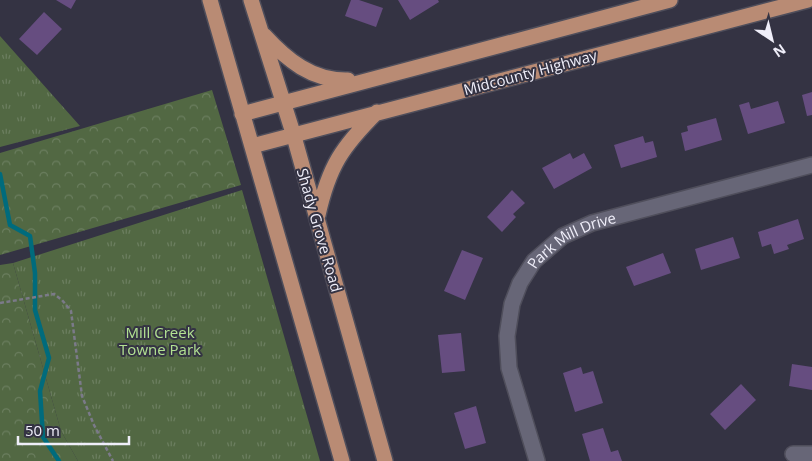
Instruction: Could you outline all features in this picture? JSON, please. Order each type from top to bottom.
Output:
[{"type":"main road","points":[[210,0],[342,461]]},
{"type":"main road","name":"Shady Grove Road","points":[[251,0],[293,133],[385,461]]},
{"type":"main road","points":[[242,114],[670,0]]},
{"type":"main road","name":"Midcounty Highway","points":[[252,146],[293,133],[808,0]]},
{"type":"main road","points":[[261,32],[281,53],[300,68],[318,77],[337,81],[367,80]]},
{"type":"main road","points":[[317,219],[334,162],[351,138],[378,111]]},
{"type":"street","name":"Park Mill Drive","points":[[537,461],[510,368],[507,336],[512,304],[520,283],[534,261],[563,236],[592,223],[812,165]]},
{"type":"street","points":[[793,454],[812,454]]},
{"type":"path","points":[[0,303],[54,294],[72,311],[82,396],[113,461]]},
{"type":"green space","points":[[0,36],[80,126],[0,147]]},
{"type":"green space","points":[[212,90],[241,185],[0,255],[0,153]]},
{"type":"green space","name":"Mill Creek Towne Park","points":[[242,190],[320,461],[78,461],[61,431],[13,263]]},
{"type":"green space","points":[[13,263],[61,431],[78,461],[0,461],[0,265]]},
{"type":"building","points":[[56,0],[76,0],[71,9]]},
{"type":"building","points":[[351,0],[359,0],[383,8],[376,27],[345,16]]},
{"type":"building","points":[[398,0],[438,0],[439,2],[410,20]]},
{"type":"building","points":[[44,12],[62,29],[37,55],[19,39]]},
{"type":"building","points":[[812,92],[812,115],[807,116],[802,95]]},
{"type":"building","points":[[778,101],[785,123],[748,134],[739,105],[749,102],[751,109]]},
{"type":"building","points":[[716,118],[722,140],[685,151],[681,133],[688,131],[687,126]]},
{"type":"building","points":[[643,136],[645,143],[653,141],[657,157],[621,168],[614,145]]},
{"type":"building","points":[[570,153],[573,159],[584,153],[592,168],[554,189],[542,168]]},
{"type":"building","points":[[512,190],[525,203],[513,214],[516,217],[502,232],[487,217]]},
{"type":"building","points":[[798,219],[804,239],[787,245],[789,249],[774,254],[771,244],[762,247],[758,232]]},
{"type":"building","points":[[733,237],[740,258],[701,270],[695,249]]},
{"type":"building","points":[[462,250],[483,258],[465,300],[444,291]]},
{"type":"building","points":[[663,253],[671,273],[634,286],[626,267]]},
{"type":"building","points":[[461,333],[465,371],[442,373],[438,335]]},
{"type":"building","points":[[792,364],[812,367],[812,390],[789,386]]},
{"type":"building","points":[[581,367],[583,374],[593,371],[603,403],[575,412],[563,373]]},
{"type":"building","points":[[741,384],[756,400],[725,430],[710,414]]},
{"type":"building","points":[[476,406],[486,443],[465,449],[454,413]]},
{"type":"building","points":[[603,428],[611,452],[618,450],[622,461],[590,461],[582,434]]},
{"type":"waterway","points":[[0,174],[10,225],[30,236],[35,273],[35,310],[49,358],[40,391],[43,437],[59,461]]}]
